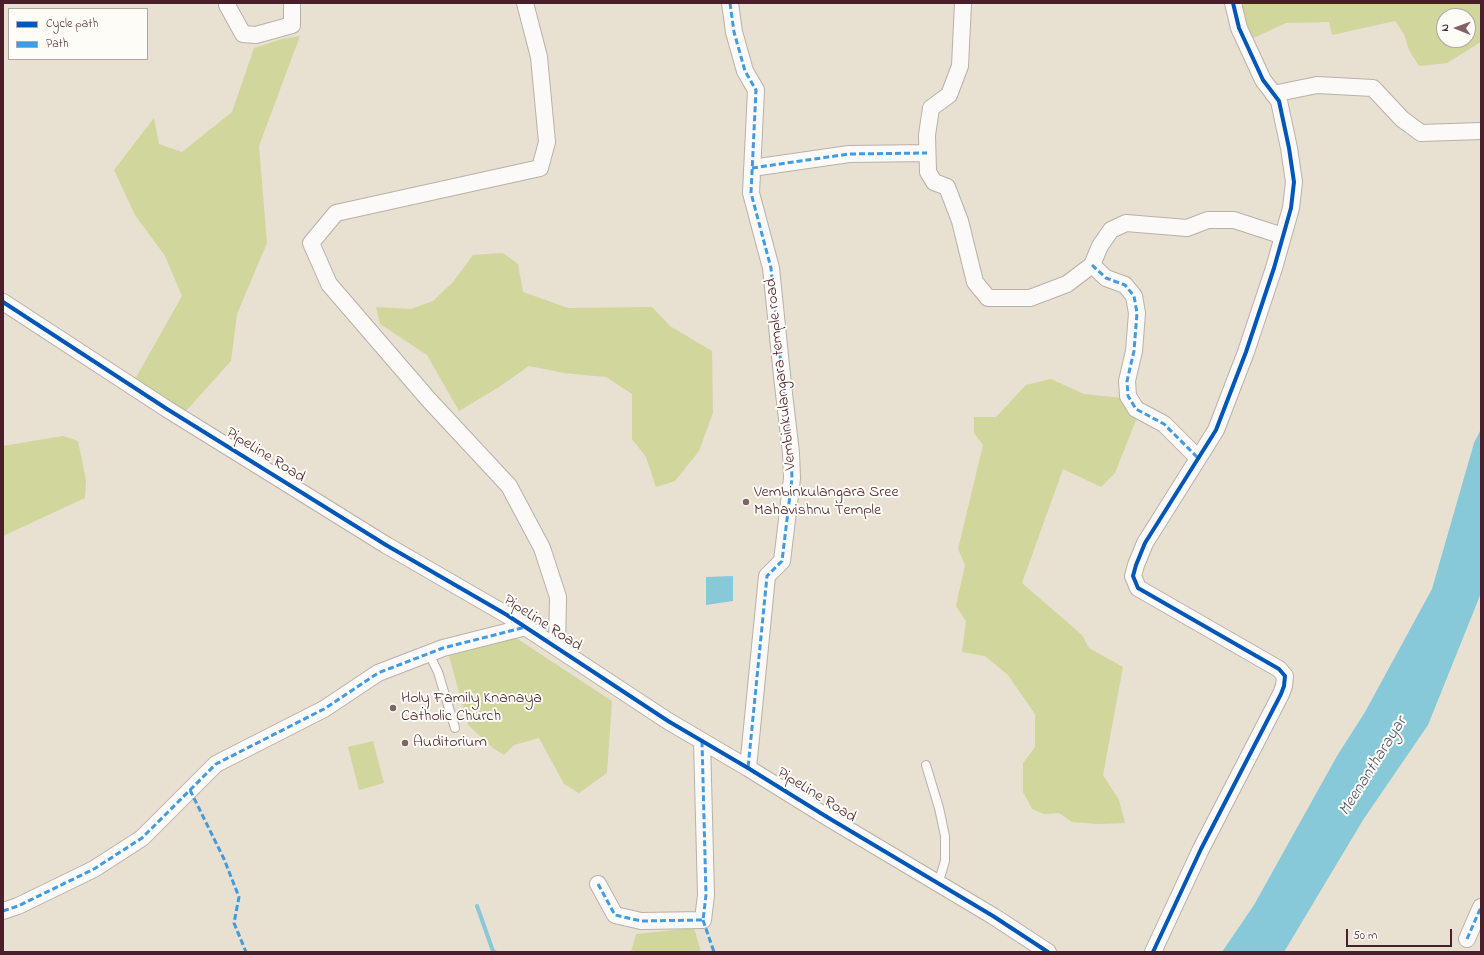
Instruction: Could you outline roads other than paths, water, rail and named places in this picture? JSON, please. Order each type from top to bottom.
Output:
[{"type":"street","points":[[227,5],[243,34],[256,35],[292,25],[292,3]]},
{"type":"street","points":[[525,3],[539,57],[546,142],[540,168],[336,213],[311,243],[329,284],[429,400],[509,486],[542,548],[558,597],[557,648]]},
{"type":"street","name":"Vembinkulangara temple road","points":[[730,3],[734,32],[745,71],[756,90],[751,193],[771,268],[791,453],[792,478],[782,561],[767,576],[748,768]]},
{"type":"street","points":[[963,3],[960,66],[948,96],[931,108],[927,135],[928,172],[934,182],[947,186],[960,221],[975,282],[988,298],[1030,298],[1067,284],[1092,265],[1100,246],[1111,230],[1126,223],[1187,228],[1208,220],[1234,220],[1283,236]]},
{"type":"street","points":[[1153,952],[1201,849],[1281,694],[1285,676],[1279,669],[1138,588],[1133,576],[1145,543],[1216,430],[1246,352],[1272,276],[1291,208],[1294,182],[1289,148],[1279,102],[1263,80],[1239,28],[1233,3]]},
{"type":"street","points":[[1273,94],[1317,85],[1373,88],[1402,119],[1420,133],[1481,131]]},
{"type":"street","points":[[752,168],[849,154],[927,153]]},
{"type":"street","points":[[1092,265],[1106,278],[1125,285],[1134,296],[1137,313],[1134,351],[1127,381],[1128,396],[1136,409],[1164,424],[1198,458]]},
{"type":"street","name":"PipeLine Road","points":[[3,302],[167,409],[386,545],[507,615],[668,721],[993,916],[1048,952]]},
{"type":"street","points":[[3,911],[18,906],[94,869],[142,838],[216,764],[324,709],[378,673],[443,648],[526,627]]},
{"type":"street","points":[[598,884],[615,915],[641,921],[703,920],[706,895],[702,741]]},
{"type":"street","points":[[1467,939],[1481,907]]},
{"type":"lane","points":[[429,654],[438,672],[455,728]]},
{"type":"lane","points":[[926,765],[939,808],[945,836],[945,861],[938,884]]},
{"type":"water","name":"Meenantharayar","points":[[1481,429],[1481,593],[1428,725],[1363,820],[1284,952],[1222,952],[1254,905],[1337,756],[1365,712],[1432,589],[1474,443]]},
{"type":"water","points":[[733,576],[733,601],[706,605],[706,577]]},
{"type":"waterway","points":[[477,906],[493,951],[495,952]]},
{"type":"place","name":"Vembinkulangara Sree Mahavishnu Temple","points":[[746,502]]},
{"type":"place","name":"Holy Family Knanaya Catholic Church","points":[[393,708]]},
{"type":"place","name":"Auditorium","points":[[405,743]]}]
